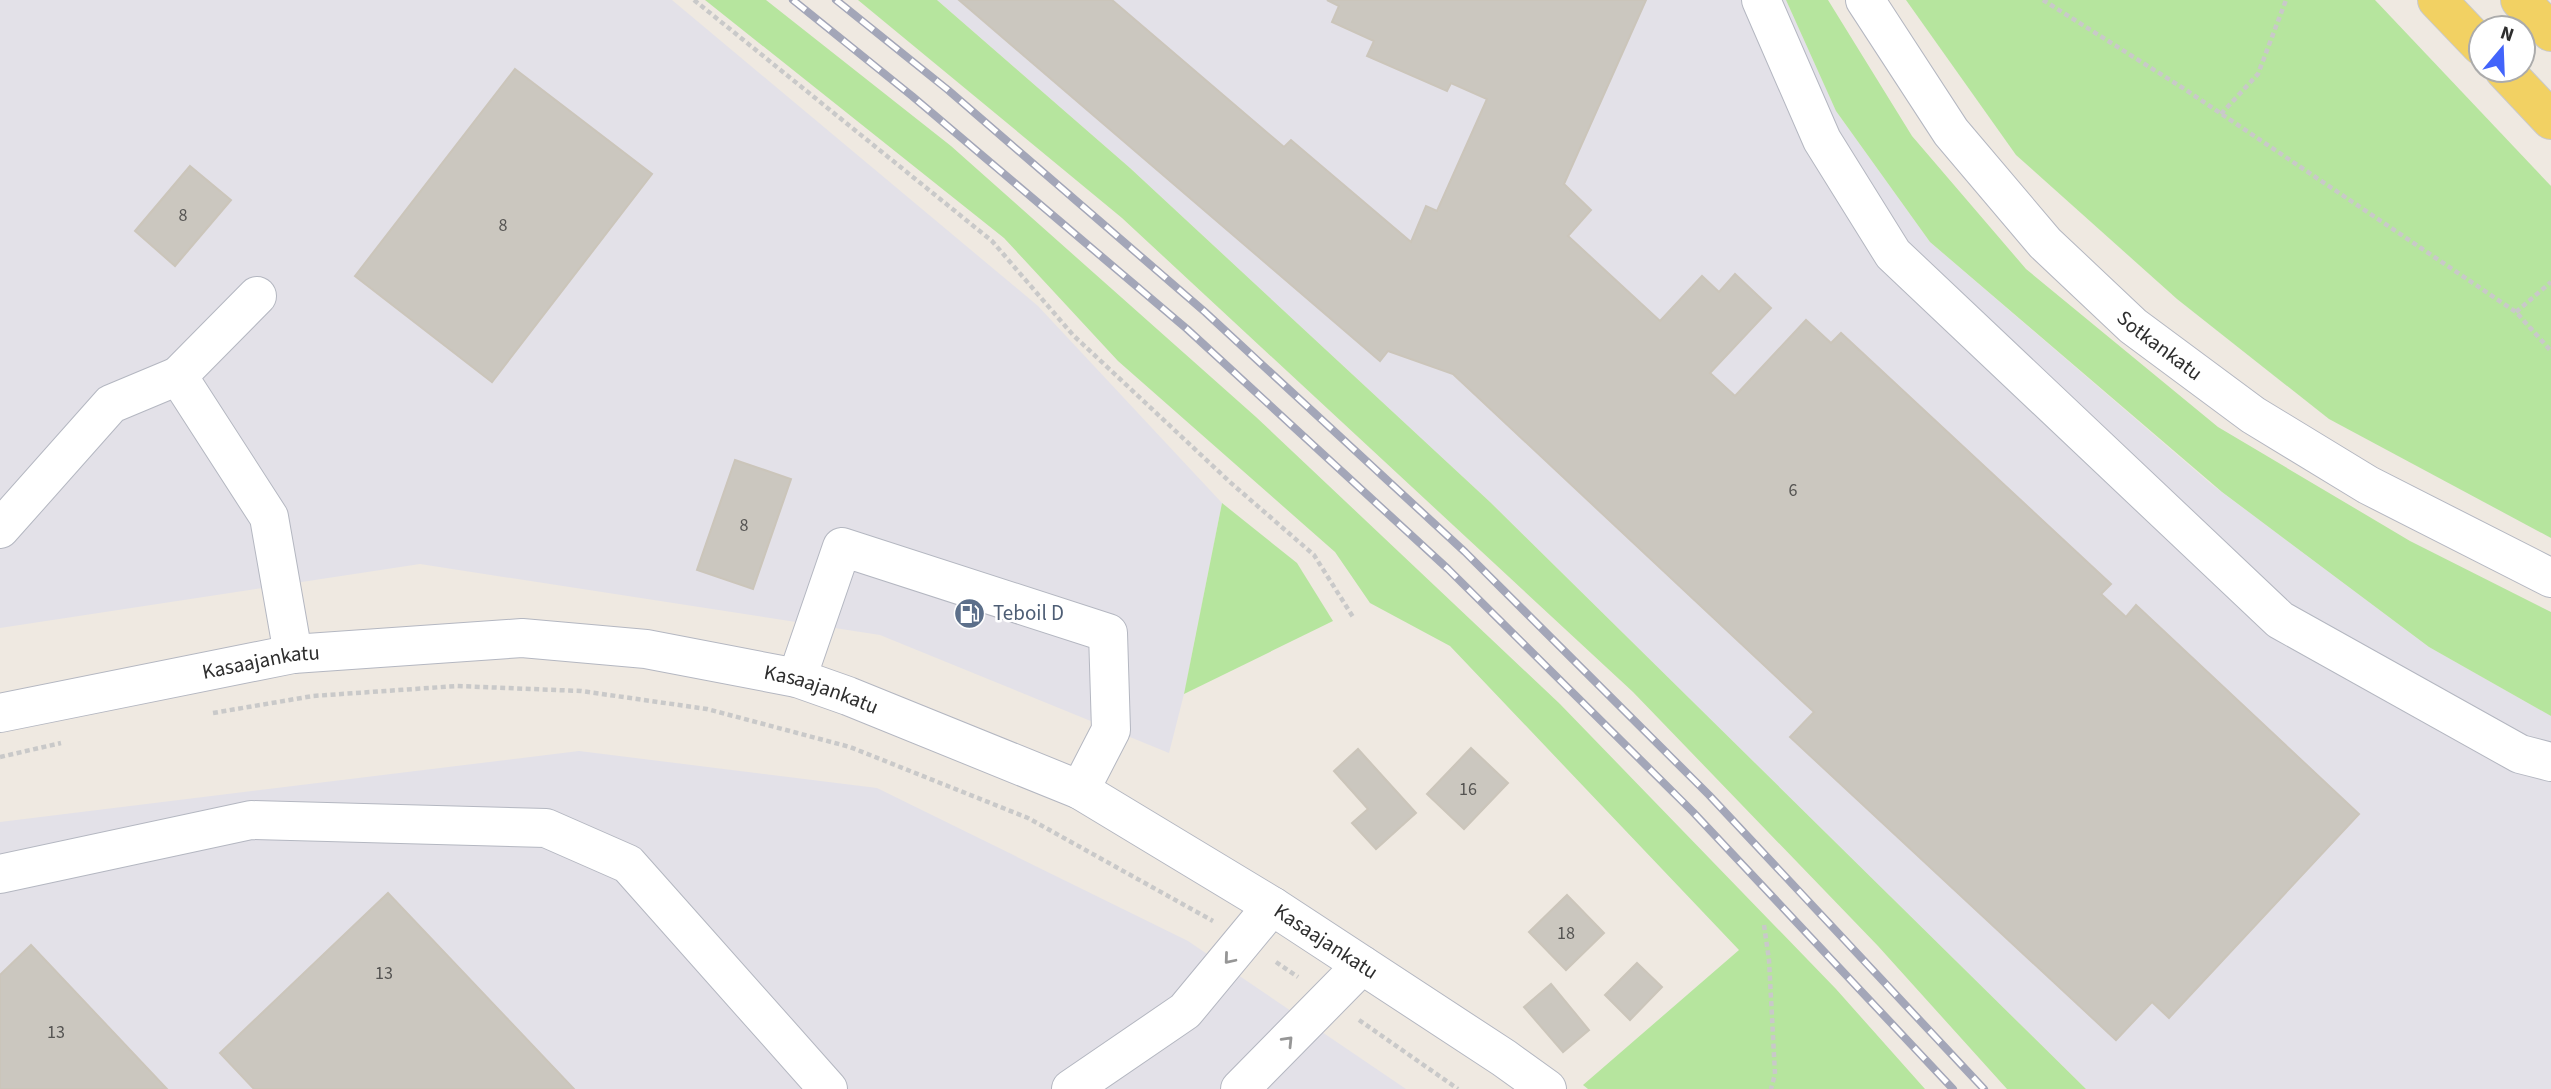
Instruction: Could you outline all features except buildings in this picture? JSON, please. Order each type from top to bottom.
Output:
[{"type":"main road","points":[[2443,6],[2467,31]]},
{"type":"main road","points":[[2517,84],[2551,120]]},
{"type":"street","points":[[1761,0],[1822,140],[1893,254],[2280,620],[2520,754],[2551,762]]},
{"type":"street","name":"Sotkankatu","points":[[1865,0],[1951,132],[2045,243],[2133,326],[2253,415],[2368,485],[2551,578]]},
{"type":"street","points":[[0,529],[111,404],[178,376],[257,296]]},
{"type":"street","points":[[178,376],[269,517],[293,654]]},
{"type":"street","points":[[797,678],[842,547],[1108,633],[1111,730],[1080,790]]},
{"type":"street","name":"Kasaajankatu","points":[[0,713],[293,654],[522,638],[646,649],[797,678],[1080,790],[1272,906],[1546,1089]]},
{"type":"street","points":[[0,874],[251,820],[546,828],[628,864],[828,1089]]},
{"type":"street","points":[[1071,1089],[1185,1011],[1272,906]]},
{"type":"street","points":[[1240,1089],[1362,965]]},
{"type":"path","points":[[694,0],[992,241],[1073,335],[1231,483],[1314,555],[1353,617]]},
{"type":"path","points":[[2043,0],[2221,114],[2516,312],[2551,351]]},
{"type":"path","points":[[2221,114],[2258,74],[2287,0]]},
{"type":"path","points":[[2516,312],[2551,282]]},
{"type":"path","points":[[205,714],[313,696],[457,686],[581,691],[707,709],[850,747],[1028,818],[1168,894],[1245,940],[1458,1089]]},
{"type":"path","points":[[0,757],[63,743]]},
{"type":"path","points":[[1764,925],[1769,960],[1775,1074],[1771,1089]]},
{"type":"shaded area","points":[[0,0],[672,0],[1038,306],[1222,503],[1184,694],[1169,753],[880,635],[420,564],[0,628]]},
{"type":"shaded area","points":[[937,0],[1786,0],[1836,111],[1930,242],[2211,484],[2429,647],[2551,716],[2551,1089],[2086,1089],[1490,502],[1130,168]]},
{"type":"shaded area","points":[[579,751],[877,788],[1188,941],[1406,1089],[0,1089],[0,822]]},
{"type":"green space","points":[[705,0],[766,0],[951,146],[1256,417],[1560,704],[1836,989],[1925,1089],[1588,1089],[1583,1085],[1739,950],[1450,646],[1370,603],[1335,552],[1118,361],[1004,238]]},
{"type":"green space","points":[[858,0],[937,0],[1130,168],[1490,502],[2086,1089],[2007,1089],[1878,946],[1633,692],[1122,218]]},
{"type":"green space","points":[[1786,0],[1828,0],[1912,136],[2026,269],[2218,427],[2410,541],[2551,612],[2551,716],[2429,647],[2222,492],[1930,242],[1836,111]]},
{"type":"green space","points":[[1906,0],[2375,0],[2551,186],[2551,538],[2329,419],[2177,299],[2016,155]]},
{"type":"green space","points":[[1222,503],[1297,563],[1333,621],[1184,694]]},
{"type":"railway","points":[[793,0],[912,96],[1187,329],[1448,569],[1693,812],[1953,1089]]},
{"type":"railway","points":[[836,0],[948,90],[1205,312],[1465,552],[1709,795],[1984,1089]]},
{"type":"place","name":"Teboil D","points":[[970,613]]}]
